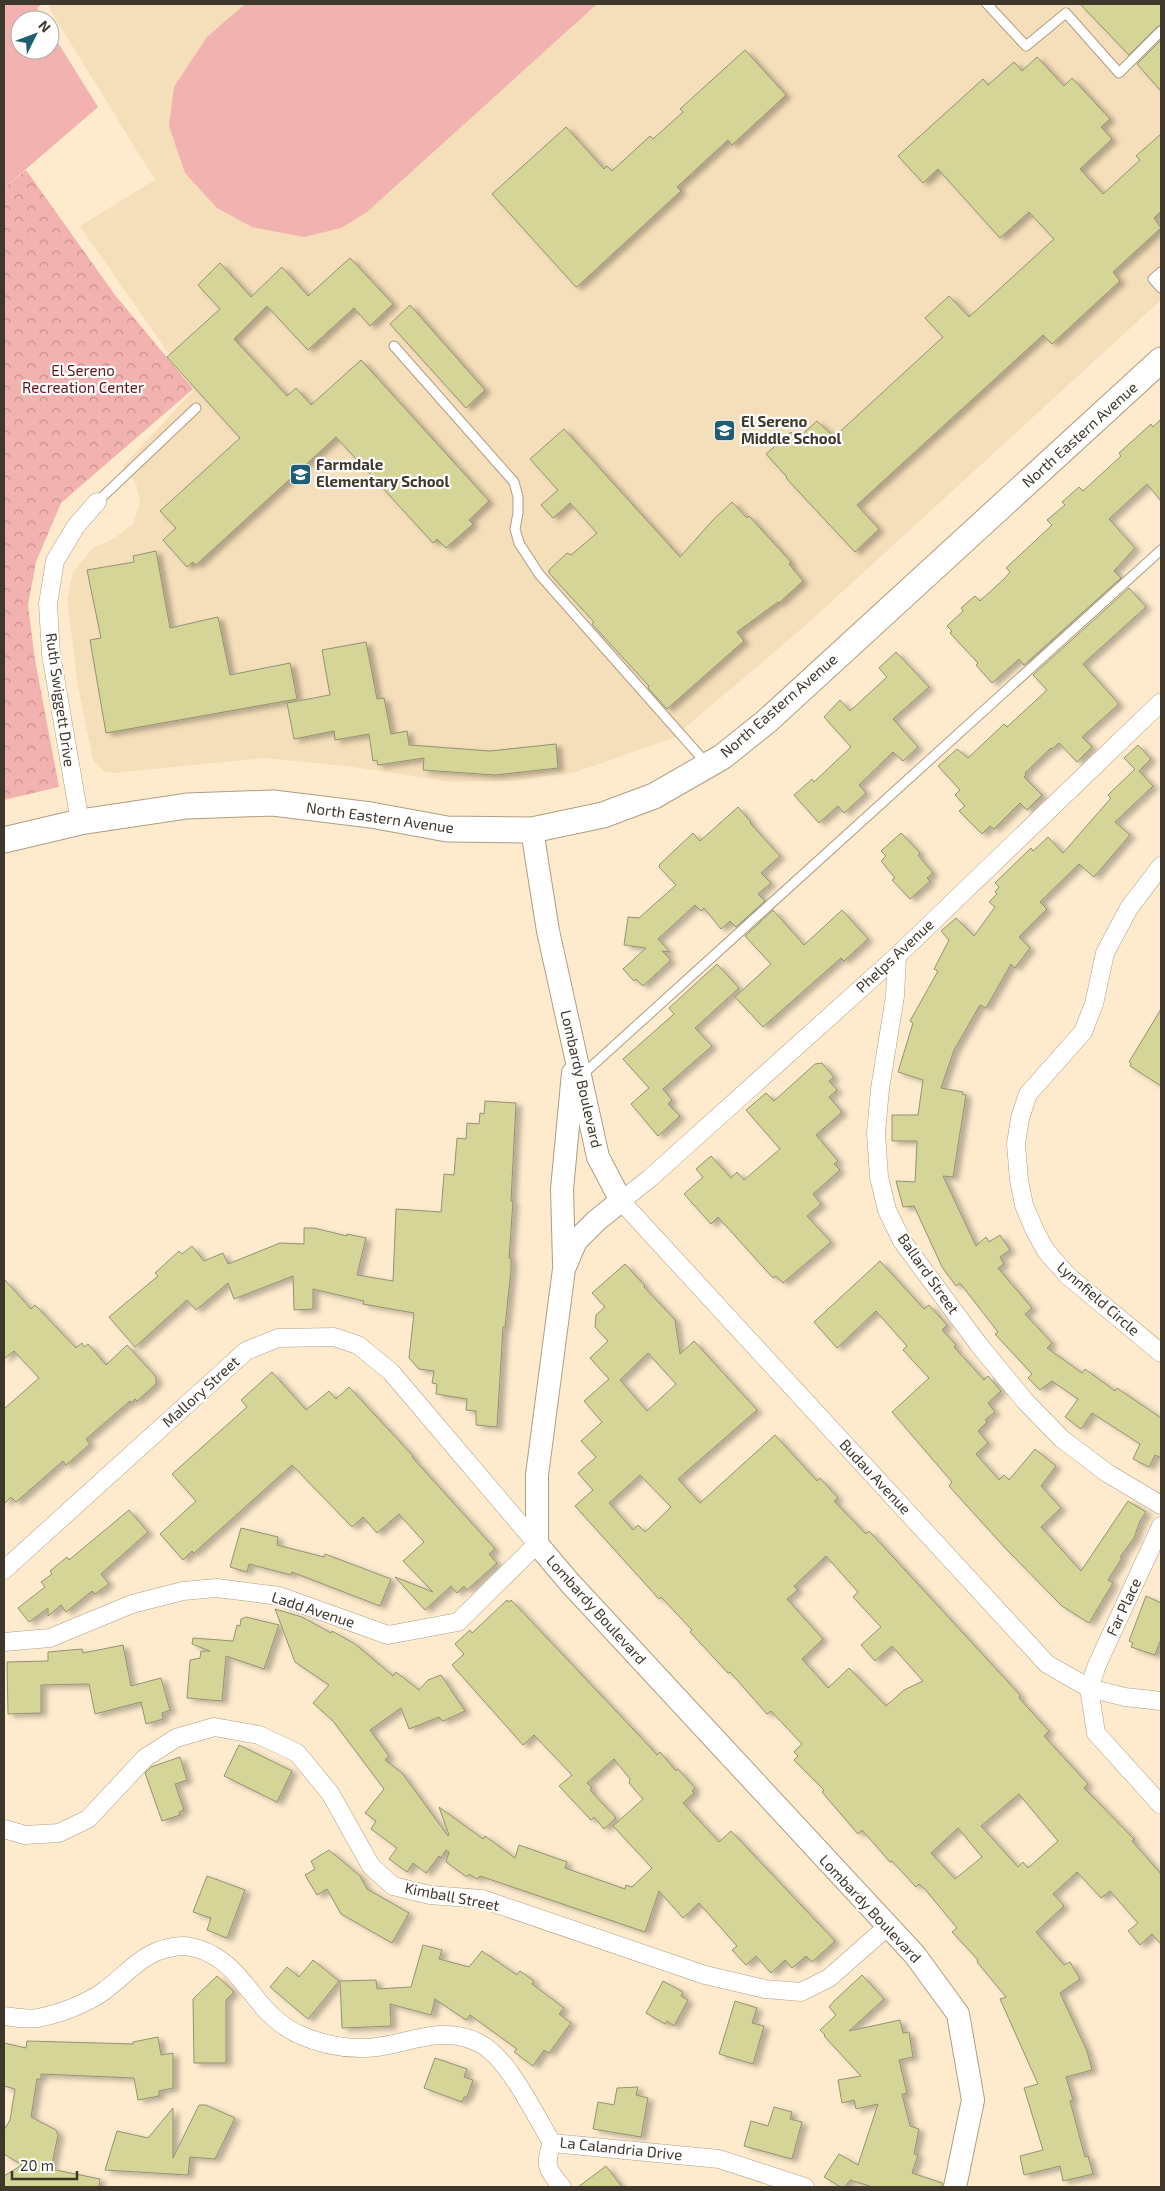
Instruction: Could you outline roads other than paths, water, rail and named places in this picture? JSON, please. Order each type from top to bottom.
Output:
[{"type":"main road","name":"North Eastern Avenue","points":[[4,840],[80,822],[187,806],[273,803],[372,815],[447,829],[532,830],[603,815],[654,796],[722,757],[767,721],[1161,360]]},
{"type":"street","name":"Ruth Swiggett Drive","points":[[80,822],[51,654],[48,604],[54,561],[76,526],[97,502]]},
{"type":"street","name":"Phelps Avenue","points":[[621,1200],[649,1179],[897,956],[1161,702]]},
{"type":"street","name":"Lombardy Boulevard","points":[[532,830],[548,931],[598,1157],[621,1200],[576,1241],[564,1269],[537,1475],[537,1544],[570,1583],[915,1955],[958,2014],[973,2100],[955,2187]]},
{"type":"street","name":"Lynnfield Circle","points":[[1161,866],[1129,908],[1105,952],[1094,1004],[1082,1032],[1028,1094],[1020,1118],[1016,1144],[1019,1180],[1024,1205],[1046,1251],[1068,1276],[1161,1353]]},
{"type":"street","name":"Ballard Street","points":[[897,956],[895,996],[880,1089],[876,1133],[879,1177],[887,1210],[902,1241],[973,1337],[1025,1401],[1062,1439],[1107,1472],[1161,1505]]},
{"type":"street","points":[[564,1269],[562,1188],[575,1052]]},
{"type":"street","name":"Budau Avenue","points":[[621,1200],[1047,1664],[1089,1688],[1125,1698],[1161,1701]]},
{"type":"street","name":"Mallory Street","points":[[4,1570],[246,1351],[278,1338],[334,1337],[358,1345],[375,1358],[391,1372],[422,1406],[537,1544]]},
{"type":"street","name":"Far Place","points":[[1089,1688],[1098,1664],[1161,1526]]},
{"type":"street","name":"Ladd Avenue","points":[[4,1642],[50,1638],[132,1604],[183,1590],[217,1588],[280,1596],[388,1635],[458,1622],[537,1544]]},
{"type":"street","points":[[1089,1688],[1096,1733],[1161,1805]]},
{"type":"street","name":"Kimball Street","points":[[4,1828],[25,1835],[59,1833],[88,1819],[145,1758],[176,1738],[214,1728],[259,1735],[297,1753],[330,1793],[371,1866],[394,1886],[430,1895],[482,1900],[705,1974],[765,1989],[801,1992],[829,1978],[887,1927]]},
{"type":"street","name":"La Calandria Drive","points":[[4,2016],[36,2018],[73,2006],[103,1991],[132,1967],[158,1950],[186,1946],[210,1953],[234,1969],[266,2011],[296,2032],[323,2044],[361,2048],[388,2045],[432,2034],[459,2036],[480,2043],[499,2060],[513,2077],[552,2143],[719,2159],[805,2187]]},
{"type":"street","points":[[552,2143],[546,2158],[552,2175],[562,2187]]},
{"type":"lane","points":[[987,4],[1026,46],[1066,13],[1119,72],[1161,31]]},
{"type":"lane","points":[[1161,272],[1153,279],[1161,288]]},
{"type":"lane","points":[[394,346],[514,482],[518,497],[515,529],[519,544],[539,574],[709,765]]},
{"type":"lane","points":[[97,502],[196,408]]},
{"type":"lane","points":[[580,1077],[1161,550]]},
{"type":"place","name":"El Sereno Middle School","points":[[725,431]]},
{"type":"place","name":"Farmdale Elementary School","points":[[300,474]]},
{"type":"park label","name":"El Sereno Recreation Center","points":[[83,380]]}]
